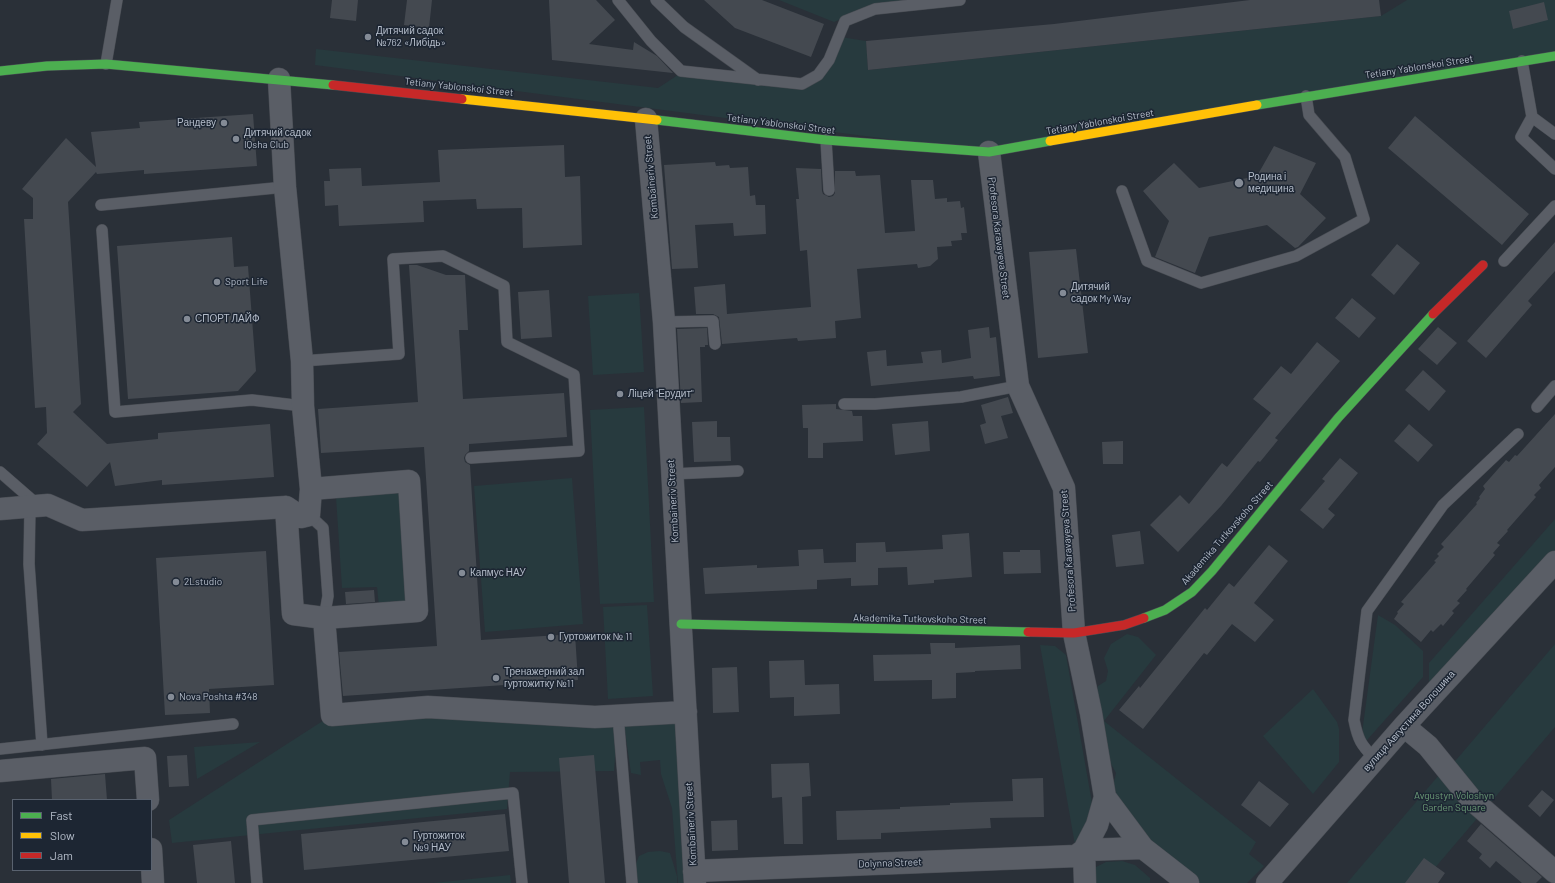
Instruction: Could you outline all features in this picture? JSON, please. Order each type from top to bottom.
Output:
[{"type":"street","name":"Tetiany Yablonskoi Street","points":[[0,71],[47,66],[106,64],[279,79],[826,140],[989,152],[1306,96],[1555,56]]},
{"type":"street","points":[[0,509],[48,505],[82,520],[286,507],[301,517],[309,515],[311,489],[304,406],[302,360],[285,187],[279,79]]},
{"type":"street","name":"Kombaineriv Street","points":[[646,119],[664,322],[694,877]]},
{"type":"street","name":"Profesora Karavayeva Street","points":[[989,152],[1018,386],[1064,488],[1074,633],[1091,713],[1105,797],[1097,825],[1084,850],[1085,883]]},
{"type":"street","name":"Akademika Tutkovskoho Street","points":[[681,624],[1074,633],[1124,625],[1165,610],[1192,592],[1212,571],[1338,418],[1432,315],[1482,265]]},
{"type":"street","points":[[286,507],[293,614],[324,618],[417,611],[409,480],[311,489]]},
{"type":"street","name":"вулиця Августина Волошина","points":[[1267,883],[1404,726],[1555,562]]},
{"type":"street","points":[[324,618],[332,715],[428,707],[595,717],[686,712]]},
{"type":"street","points":[[1404,726],[1428,746],[1471,799],[1555,872]]},
{"type":"street","points":[[0,771],[145,758],[148,799]]},
{"type":"street","points":[[1105,797],[1143,848],[1188,883]]},
{"type":"street","name":"Dolynna Street","points":[[694,877],[1076,856],[1084,850],[1143,848]]},
{"type":"street","points":[[152,866],[153,883]]},
{"type":"lane","points":[[106,64],[117,0]]},
{"type":"lane","points":[[618,0],[652,41],[681,71],[802,84],[818,75],[828,60],[846,21],[875,8],[960,0]]},
{"type":"lane","points":[[656,0],[684,27],[758,80]]},
{"type":"lane","points":[[1522,61],[1532,117],[1521,137],[1555,169]]},
{"type":"lane","points":[[1122,191],[1147,261],[1201,283],[1296,256],[1364,219],[1345,158],[1308,115],[1306,96]]},
{"type":"lane","points":[[1532,117],[1555,134]]},
{"type":"lane","points":[[826,140],[829,190]]},
{"type":"lane","points":[[101,205],[285,187]]},
{"type":"lane","points":[[1504,261],[1555,206]]},
{"type":"lane","points":[[102,230],[115,412],[252,400],[304,406]]},
{"type":"lane","points":[[302,360],[399,354],[393,259],[443,256],[504,286],[507,342],[574,375],[579,451],[471,458]]},
{"type":"lane","points":[[664,322],[713,321],[715,344]]},
{"type":"lane","points":[[844,404],[875,404],[961,397],[1018,386]]},
{"type":"lane","points":[[1537,407],[1555,386]]},
{"type":"lane","points":[[1375,760],[1365,750],[1357,738],[1354,720],[1367,611],[1444,505],[1518,434]]},
{"type":"lane","points":[[672,474],[738,471]]},
{"type":"lane","points":[[0,472],[35,506],[29,564],[42,745]]},
{"type":"lane","points":[[309,515],[323,528],[328,596],[324,618]]},
{"type":"lane","points":[[618,716],[632,883]]},
{"type":"lane","points":[[0,750],[233,724]]},
{"type":"lane","points":[[256,883],[252,820],[513,793],[522,883]]},
{"type":"green space","points":[[779,0],[917,0],[874,5],[834,22]]},
{"type":"green space","points":[[1407,0],[1555,0],[1555,56],[989,152],[315,65],[316,49],[658,88],[681,73],[803,86],[841,37],[866,41],[868,70],[1381,16]]},
{"type":"green space","points":[[639,293],[644,372],[593,375],[588,296]]},
{"type":"green space","points":[[644,407],[654,602],[600,604],[590,410]]},
{"type":"green space","points":[[572,478],[583,624],[485,632],[474,486]]},
{"type":"green space","points":[[402,489],[410,605],[379,606],[377,587],[342,588],[336,497]]},
{"type":"green space","points":[[1555,519],[1555,552],[1429,687],[1429,663]]},
{"type":"green space","points":[[647,605],[653,696],[608,699],[603,607]]},
{"type":"green space","points":[[1378,615],[1395,625],[1423,651],[1423,677],[1360,748]]},
{"type":"green space","points":[[1127,634],[1138,637],[1156,655],[1104,721],[1256,842],[1249,854],[1264,866],[1247,883],[1196,883],[1179,871],[1121,809],[1113,786],[1116,773],[1101,745],[1094,697],[1098,686],[1106,681],[1108,671],[1104,658],[1111,644]]},
{"type":"green space","name":"Avgustyn Voloshyn Garden Square","points":[[1555,644],[1555,727],[1422,883],[1347,883],[1439,775],[1457,759]]},
{"type":"green space","points":[[1040,645],[1055,646],[1066,655],[1092,803],[1084,830],[1075,845]]},
{"type":"green space","points":[[1313,689],[1337,722],[1339,729],[1339,762],[1313,794],[1263,736]]},
{"type":"green space","points":[[332,715],[618,716],[614,771],[510,772],[507,809],[172,843],[169,820]]},
{"type":"green space","points":[[623,718],[680,723],[688,883],[678,883],[672,808],[661,774],[660,760],[640,762],[641,775],[631,773]]},
{"type":"green space","points":[[260,742],[197,779],[194,747]]},
{"type":"green space","points":[[660,851],[670,853],[677,876],[677,883],[638,883],[635,866],[639,856],[648,852]]},
{"type":"green space","points":[[1122,861],[1135,865],[1150,878],[1150,883],[1093,883],[1096,867],[1106,862]]},
{"type":"green space","points":[[510,875],[511,883],[433,883]]},
{"type":"building","name":"Дитячий садок №762 «Либідь»","points":[[332,0],[358,0],[356,21],[330,18]]},
{"type":"building","name":"Дитячий садок №762 «Либідь»","points":[[407,0],[432,0],[429,28],[404,25]]},
{"type":"building","points":[[549,0],[596,0],[615,20],[589,44],[633,50],[634,42],[657,56],[673,73],[552,60]]},
{"type":"building","points":[[704,0],[762,0],[824,24],[811,57],[735,28]]},
{"type":"building","points":[[1250,0],[1379,0],[1381,16],[868,70],[866,41],[1054,24]]},
{"type":"building","points":[[1544,2],[1548,20],[1513,29],[1509,11]]},
{"type":"building","points":[[253,114],[257,166],[144,174],[144,170],[97,174],[96,172],[68,202],[81,404],[73,412],[107,444],[158,439],[158,433],[270,424],[274,477],[162,485],[162,480],[115,486],[110,462],[87,487],[37,444],[47,433],[46,407],[35,408],[24,219],[33,219],[33,198],[22,189],[66,138],[96,167],[91,132],[140,128],[139,122]]},
{"type":"building","points":[[1415,116],[1529,214],[1502,245],[1388,148]]},
{"type":"building","points":[[564,145],[565,177],[580,176],[582,245],[523,248],[522,208],[477,209],[476,199],[423,201],[424,222],[339,226],[338,205],[325,206],[324,181],[330,181],[329,169],[361,168],[362,186],[440,182],[438,150]]},
{"type":"building","points":[[1274,146],[1316,163],[1300,194],[1326,218],[1298,247],[1295,248],[1267,225],[1209,237],[1195,273],[1155,257],[1169,221],[1143,191],[1174,163],[1199,188],[1257,176]]},
{"type":"building","points":[[715,162],[716,166],[729,165],[730,168],[748,167],[750,196],[755,195],[756,205],[765,205],[766,234],[734,236],[733,223],[695,225],[698,268],[672,269],[664,165]]},
{"type":"building","points":[[796,168],[821,169],[822,191],[823,194],[829,197],[833,196],[835,193],[835,171],[855,171],[856,176],[880,175],[885,233],[915,231],[911,180],[933,180],[935,199],[947,198],[947,202],[960,201],[961,208],[964,207],[967,233],[961,233],[962,240],[951,241],[952,246],[937,247],[938,259],[930,266],[918,268],[917,264],[857,269],[861,318],[835,321],[836,338],[798,341],[797,338],[722,344],[719,317],[713,314],[696,314],[694,287],[725,284],[727,314],[811,307],[807,250],[800,251],[796,199],[799,199]]},
{"type":"building","name":"СПОРТ ЛАЙФ","points":[[232,237],[234,267],[248,266],[256,371],[238,391],[128,399],[117,246]]},
{"type":"building","points":[[1555,242],[1555,271],[1528,301],[1532,305],[1486,358],[1467,341]]},
{"type":"building","points":[[1397,244],[1420,263],[1394,295],[1371,275]]},
{"type":"building","name":"Дитячий садок My Way","points":[[1076,249],[1088,353],[1038,358],[1029,252]]},
{"type":"building","points":[[409,265],[417,265],[446,275],[465,275],[468,330],[459,330],[463,399],[564,393],[567,437],[469,444],[469,451],[464,458],[465,462],[470,465],[481,640],[575,634],[578,680],[343,696],[339,652],[437,646],[424,447],[321,453],[318,409],[418,402]]},
{"type":"building","points":[[549,290],[552,337],[521,339],[518,292]]},
{"type":"building","points":[[1352,298],[1376,318],[1359,338],[1335,318]]},
{"type":"building","points":[[989,327],[990,338],[996,337],[1000,376],[974,379],[973,376],[871,386],[867,352],[886,350],[887,366],[923,363],[921,352],[941,350],[942,363],[971,358],[968,330]]},
{"type":"building","points":[[1438,327],[1457,343],[1437,365],[1418,349]]},
{"type":"building","points":[[707,328],[708,345],[705,345],[705,347],[700,347],[702,402],[681,403],[677,329]]},
{"type":"building","points":[[1317,342],[1340,361],[1275,438],[1278,440],[1260,462],[1258,461],[1221,506],[1178,552],[1150,525],[1180,495],[1189,504],[1222,463],[1227,467],[1271,413],[1253,399],[1281,366],[1291,374]]},
{"type":"building","points":[[1423,370],[1446,391],[1429,411],[1405,390]]},
{"type":"building","points":[[1008,397],[1013,413],[1001,416],[1008,438],[985,444],[980,425],[986,423],[981,405]]},
{"type":"building","points":[[836,404],[836,409],[852,411],[853,416],[862,416],[863,441],[823,443],[823,458],[808,458],[808,428],[803,428],[802,405]]},
{"type":"building","points":[[1555,414],[1555,467],[1539,485],[1541,488],[1534,495],[1536,497],[1497,543],[1500,545],[1493,553],[1495,555],[1457,601],[1460,603],[1452,611],[1454,613],[1443,626],[1441,624],[1433,632],[1431,630],[1421,642],[1394,619],[1398,613],[1397,612],[1404,604],[1401,602],[1436,562],[1434,561],[1439,556],[1437,554],[1444,547],[1441,544],[1477,504],[1476,503],[1480,498],[1479,497],[1485,489],[1483,486],[1506,460],[1509,462],[1515,455],[1517,456]]},
{"type":"building","points":[[717,421],[717,437],[730,437],[731,461],[694,462],[692,422]]},
{"type":"building","points":[[928,421],[930,451],[895,455],[892,424]]},
{"type":"building","points":[[1409,424],[1433,445],[1418,462],[1394,441]]},
{"type":"building","points":[[1123,441],[1123,464],[1103,464],[1102,442]]},
{"type":"building","points":[[1340,458],[1358,473],[1328,509],[1335,515],[1323,529],[1300,510],[1325,481],[1322,479]]},
{"type":"building","points":[[1140,531],[1144,564],[1116,567],[1112,535]]},
{"type":"building","points":[[969,533],[972,577],[934,580],[934,583],[908,585],[907,567],[878,568],[878,585],[851,586],[851,578],[817,580],[817,589],[705,594],[703,568],[757,565],[757,568],[799,566],[798,550],[823,549],[824,563],[856,562],[856,543],[885,542],[886,552],[943,549],[942,535]]},
{"type":"building","points":[[1269,545],[1288,561],[1254,603],[1274,620],[1255,642],[1232,624],[1207,655],[1204,653],[1143,729],[1119,710],[1139,686],[1140,688],[1205,608],[1207,610],[1229,583],[1234,587]]},
{"type":"building","points":[[1020,550],[1040,550],[1041,573],[1004,574],[1003,552],[1020,552]]},
{"type":"building","points":[[266,551],[274,685],[209,689],[210,713],[165,715],[156,558]]},
{"type":"building","points":[[374,590],[375,602],[346,604],[345,592]]},
{"type":"building","points":[[930,643],[955,643],[955,648],[1020,645],[1021,669],[956,673],[956,698],[932,699],[932,680],[874,681],[873,655],[931,654]]},
{"type":"building","points":[[804,660],[805,685],[839,684],[840,714],[794,716],[794,697],[770,698],[769,661]]},
{"type":"building","points":[[737,667],[739,712],[713,713],[712,668]]},
{"type":"building","points":[[187,755],[189,786],[169,787],[167,756]]},
{"type":"building","points":[[594,755],[605,883],[569,883],[559,758]]},
{"type":"building","points":[[809,763],[811,796],[802,797],[803,844],[784,844],[782,797],[772,798],[771,764]]},
{"type":"building","points":[[105,774],[107,799],[52,799],[51,779]]},
{"type":"building","points":[[1043,778],[1044,817],[990,818],[991,828],[881,833],[881,839],[837,840],[836,811],[900,809],[900,807],[950,805],[950,803],[1013,801],[1012,779]]},
{"type":"building","points":[[1259,781],[1289,804],[1270,827],[1241,805]]},
{"type":"building","points":[[1542,790],[1554,800],[1540,817],[1528,806]]},
{"type":"building","name":"Гуртожиток №9 НАУ","points":[[505,814],[509,851],[304,870],[301,834]]},
{"type":"building","points":[[737,820],[738,850],[712,851],[711,821]]},
{"type":"building","points":[[1481,824],[1542,877],[1536,883],[1522,883],[1496,861],[1490,868],[1479,858],[1482,854],[1467,841]]},
{"type":"building","points":[[231,841],[235,883],[197,883],[193,845]]},
{"type":"building","points":[[1424,858],[1445,873],[1438,883],[1405,883]]},
{"type":"traffic: fast","points":[[1257,105],[1555,56]]},
{"type":"traffic: fast","points":[[0,71],[47,66],[106,64],[333,85]]},
{"type":"traffic: fast","points":[[657,120],[826,140],[989,152],[1050,141]]},
{"type":"traffic: fast","points":[[1144,618],[1165,610],[1192,592],[1212,571],[1338,418],[1433,314]]},
{"type":"traffic: fast","points":[[681,624],[1028,632]]},
{"type":"traffic: slow","points":[[462,99],[657,120]]},
{"type":"traffic: slow","points":[[1050,141],[1257,105]]},
{"type":"traffic: jam","points":[[333,85],[462,99]]},
{"type":"traffic: jam","points":[[1433,314],[1483,265]]},
{"type":"traffic: jam","points":[[1028,632],[1074,633],[1124,625],[1144,618]]},
{"type":"place","name":"Дитячий садок №762 «Либідь»","points":[[368,37]]},
{"type":"place","name":"Рандеву","points":[[224,123]]},
{"type":"place","name":"Дитячий садок IQsha Club","points":[[236,139]]},
{"type":"place","name":"Родина і медицина","points":[[1239,183]]},
{"type":"place","name":"Sport Life","points":[[217,282]]},
{"type":"place","name":"Дитячий садок My Way","points":[[1063,293]]},
{"type":"place","name":"СПОРТ ЛАЙФ","points":[[187,319]]},
{"type":"place","name":"Ліцей \"Ерудит\"","points":[[620,394]]},
{"type":"place","name":"Капмус НАУ","points":[[462,573]]},
{"type":"place","name":"2Lstudio","points":[[176,582]]},
{"type":"place","name":"Гуртожиток № 11","points":[[551,637]]},
{"type":"place","name":"Тренажерний зал гуртожитку №11","points":[[496,678]]},
{"type":"place","name":"Nova Poshta #348","points":[[171,697]]},
{"type":"place","name":"Гуртожиток №9 НАУ","points":[[405,842]]}]
